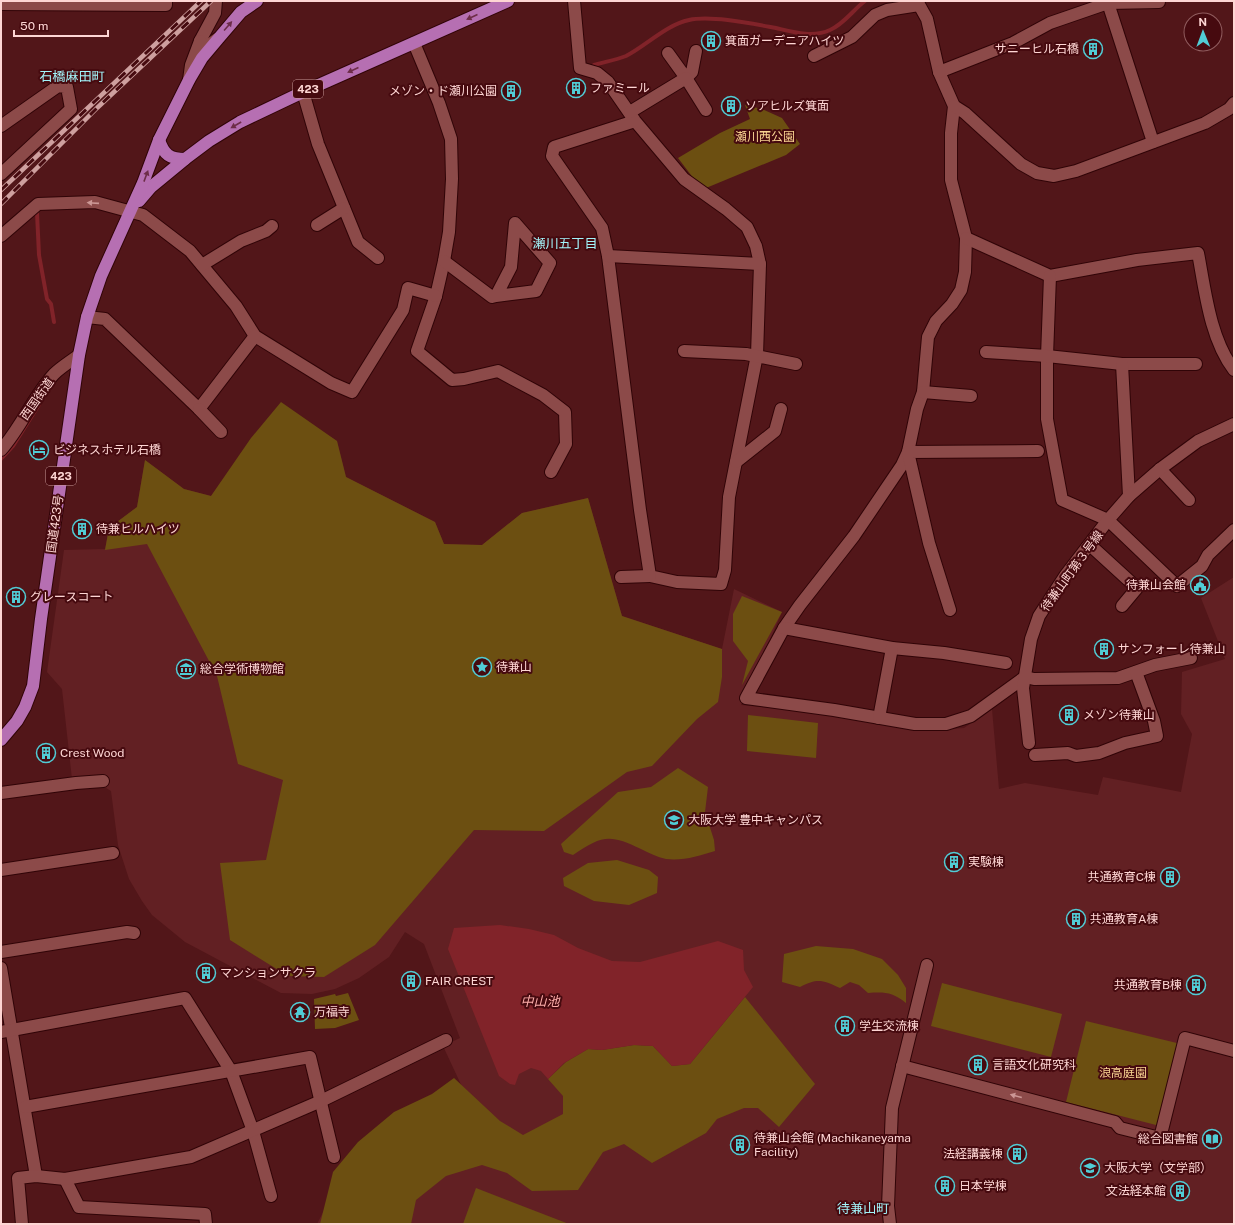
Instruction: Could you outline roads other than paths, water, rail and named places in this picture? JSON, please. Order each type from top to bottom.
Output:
[{"type":"highway","name":"423","points":[[130,212],[143,183],[159,140],[189,80],[202,58],[241,12],[257,1]]},
{"type":"highway","name":"423","points":[[130,212],[151,187],[185,159],[209,141],[240,122],[303,92],[508,1]]},
{"type":"highway","points":[[159,140],[162,150],[173,159],[185,159]]},
{"type":"highway","name":"国道423号","points":[[1,740],[20,716],[33,686],[41,619],[79,355],[87,317],[101,276],[130,212]]},
{"type":"street","points":[[1,4],[166,5],[166,1]]},
{"type":"street","points":[[189,80],[191,65],[200,41],[215,13],[216,1]]},
{"type":"street","points":[[574,1],[580,68],[598,73],[608,82],[632,116],[684,178],[726,209],[747,227],[756,246],[760,264],[757,356],[729,497],[725,570],[721,584],[677,582],[650,576],[621,577]]},
{"type":"street","points":[[939,72],[1013,43],[1050,23],[1108,3],[1159,2],[1158,1]]},
{"type":"street","points":[[814,56],[852,37],[875,15],[887,10],[918,3],[927,20],[939,72],[954,106],[951,134],[951,180],[966,238],[965,272],[961,290],[952,304],[936,321],[928,337],[923,392],[917,409],[908,452],[902,465],[854,536],[784,628],[746,698],[834,710],[915,724],[946,724],[971,716],[1025,677],[1034,679],[1118,678],[1155,665],[1191,658]]},
{"type":"street","points":[[1108,3],[1153,142]]},
{"type":"street","points":[[200,41],[206,47],[218,39]]},
{"type":"street","points":[[414,43],[451,139],[452,179],[449,232],[444,261],[436,296],[417,350],[452,380],[464,379],[498,371],[543,395],[565,412],[566,444],[551,472]]},
{"type":"street","points":[[650,576],[640,510],[608,256],[602,228],[552,156],[554,147],[632,116],[686,78],[692,72],[696,51]]},
{"type":"street","points":[[668,54],[686,78],[706,110]]},
{"type":"street","points":[[1,126],[58,86],[67,87],[71,109],[1,174]]},
{"type":"street","points":[[303,92],[318,144],[358,242],[378,258]]},
{"type":"street","points":[[954,106],[965,112],[1021,164],[1037,173],[1054,176],[1076,171],[1178,134],[1205,123],[1232,106]]},
{"type":"street","points":[[1,236],[38,204],[95,202],[130,212],[143,214],[190,251],[236,306],[255,336],[331,383],[352,392],[403,310],[408,288],[436,296]]},
{"type":"street","points":[[318,225],[344,208]]},
{"type":"street","points":[[444,261],[492,297],[536,291],[550,263],[515,223],[512,267],[496,296]]},
{"type":"street","points":[[202,265],[241,241],[266,231],[272,226]]},
{"type":"street","points":[[966,238],[1050,276],[1137,260],[1198,253],[1209,312],[1227,366]]},
{"type":"street","points":[[608,256],[760,264]]},
{"type":"street","points":[[1050,276],[1047,356],[1047,419],[1062,500],[1108,520],[1177,586],[1202,566],[1208,555],[1234,530]]},
{"type":"street","points":[[87,317],[106,319],[221,432]]},
{"type":"street","points":[[199,409],[255,336]]},
{"type":"street","points":[[684,351],[746,354],[796,364]]},
{"type":"street","points":[[986,352],[1047,356],[1122,364],[1196,364]]},
{"type":"street","name":"西国街道","points":[[1,450],[55,373],[79,355]]},
{"type":"street","points":[[1122,364],[1129,496]]},
{"type":"street","points":[[923,392],[971,396]]},
{"type":"street","points":[[736,462],[775,431],[780,409]]},
{"type":"street","name":"待兼山町第３号線","points":[[1029,743],[1023,688],[1031,639],[1039,616],[1065,576],[1108,520],[1129,496],[1160,469],[1198,441],[1234,424]]},
{"type":"street","points":[[908,452],[1038,451]]},
{"type":"street","points":[[908,452],[928,543],[950,610]]},
{"type":"street","points":[[1160,469],[1189,500]]},
{"type":"street","points":[[1090,545],[1137,588],[1122,606]]},
{"type":"street","points":[[784,628],[892,648],[944,653],[1006,664]]},
{"type":"street","points":[[879,718],[892,648]]},
{"type":"street","points":[[1035,755],[1068,753],[1076,756],[1099,753],[1125,743],[1157,736],[1154,721],[1136,672]]},
{"type":"street","points":[[1,793],[103,781]]},
{"type":"street","points":[[1,870],[113,853]]},
{"type":"street","points":[[1,952],[127,932],[134,933]]},
{"type":"street","points":[[890,1224],[888,1206],[892,1108],[927,965]]},
{"type":"street","points":[[1,968],[7,1030],[25,1107],[36,1176]]},
{"type":"street","points":[[7,1030],[185,998],[231,1070],[253,1131],[271,1196]]},
{"type":"street","points":[[902,1066],[1115,1122],[1120,1128],[1160,1138],[1185,1038],[1234,1051]]},
{"type":"street","points":[[22,1224],[18,1178],[36,1176],[65,1179],[191,1157],[321,1101],[446,1040]]},
{"type":"street","points":[[25,1107],[310,1057],[334,1157]]},
{"type":"street","points":[[65,1179],[79,1207],[205,1214],[206,1224]]},
{"type":"water","name":"中山池","points":[[500,925],[529,929],[554,935],[578,948],[612,961],[640,962],[718,941],[743,950],[744,970],[753,987],[690,1064],[672,1066],[653,1046],[634,1045],[602,1050],[588,1049],[564,1063],[548,1079],[541,1071],[531,1068],[519,1074],[515,1085],[510,1084],[499,1076],[448,949],[454,928]]},
{"type":"waterway","points":[[594,65],[626,56],[672,26],[689,20],[720,19],[796,32],[817,34],[830,30],[844,21],[865,1]]},
{"type":"waterway","points":[[37,213],[39,255],[47,299],[51,304],[54,322]]},
{"type":"waterway","points":[[1,459],[13,446],[40,403]]},
{"type":"railway","points":[[1,190],[201,1]]},
{"type":"railway","points":[[1,204],[97,108],[211,1]]},
{"type":"place","name":"箕面ガーデニアハイツ","points":[[711,41]]},
{"type":"place","name":"サニーヒル石橋","points":[[1093,49]]},
{"type":"place","name":"ファミール","points":[[576,88]]},
{"type":"place","name":"メゾン・ド瀬川公園","points":[[511,91]]},
{"type":"place","name":"ソアヒルズ箕面","points":[[731,106]]},
{"type":"place","name":"ビジネスホテル石橋","points":[[39,450]]},
{"type":"place","name":"待兼ヒルハイツ","points":[[82,529]]},
{"type":"place","name":"待兼山会館","points":[[1200,585]]},
{"type":"place","name":"グレースコート","points":[[16,597]]},
{"type":"place","name":"サンフォーレ待兼山","points":[[1104,649]]},
{"type":"place","name":"待兼山","points":[[482,667]]},
{"type":"place","name":"総合学術博物館","points":[[186,669]]},
{"type":"place","name":"メゾン待兼山","points":[[1069,715]]},
{"type":"place","name":"Crest Wood","points":[[46,753]]},
{"type":"place","name":"大阪大学 豊中キャンパス","points":[[674,820]]},
{"type":"place","name":"実験棟","points":[[954,862]]},
{"type":"place","name":"共通教育C棟","points":[[1170,877]]},
{"type":"place","name":"共通教育A棟","points":[[1076,919]]},
{"type":"place","name":"マンションサクラ","points":[[206,973]]},
{"type":"place","name":"FAIR CREST","points":[[411,981]]},
{"type":"place","name":"共通教育B棟","points":[[1196,985]]},
{"type":"place","name":"万福寺","points":[[300,1012]]},
{"type":"place","name":"学生交流棟","points":[[845,1026]]},
{"type":"place","name":"言語文化研究科","points":[[978,1065]]},
{"type":"place","name":"総合図書館","points":[[1212,1139]]},
{"type":"place","name":"待兼山会館 (Machikaneyama Facility)","points":[[740,1145]]},
{"type":"place","name":"法経講義棟","points":[[1017,1154]]},
{"type":"place","name":"大阪大学（文学部）","points":[[1090,1168]]},
{"type":"place","name":"日本学棟","points":[[945,1186]]},
{"type":"place","name":"文法経本館","points":[[1180,1191]]},
{"type":"district","name":"石橋麻田町","points":[[72,76]]},
{"type":"district","name":"瀬川五丁目","points":[[565,243]]},
{"type":"district","name":"待兼山町","points":[[863,1208]]},
{"type":"park label","name":"瀬川西公園","points":[[765,137]]},
{"type":"park label","name":"浪高庭園","points":[[1123,1073]]}]
